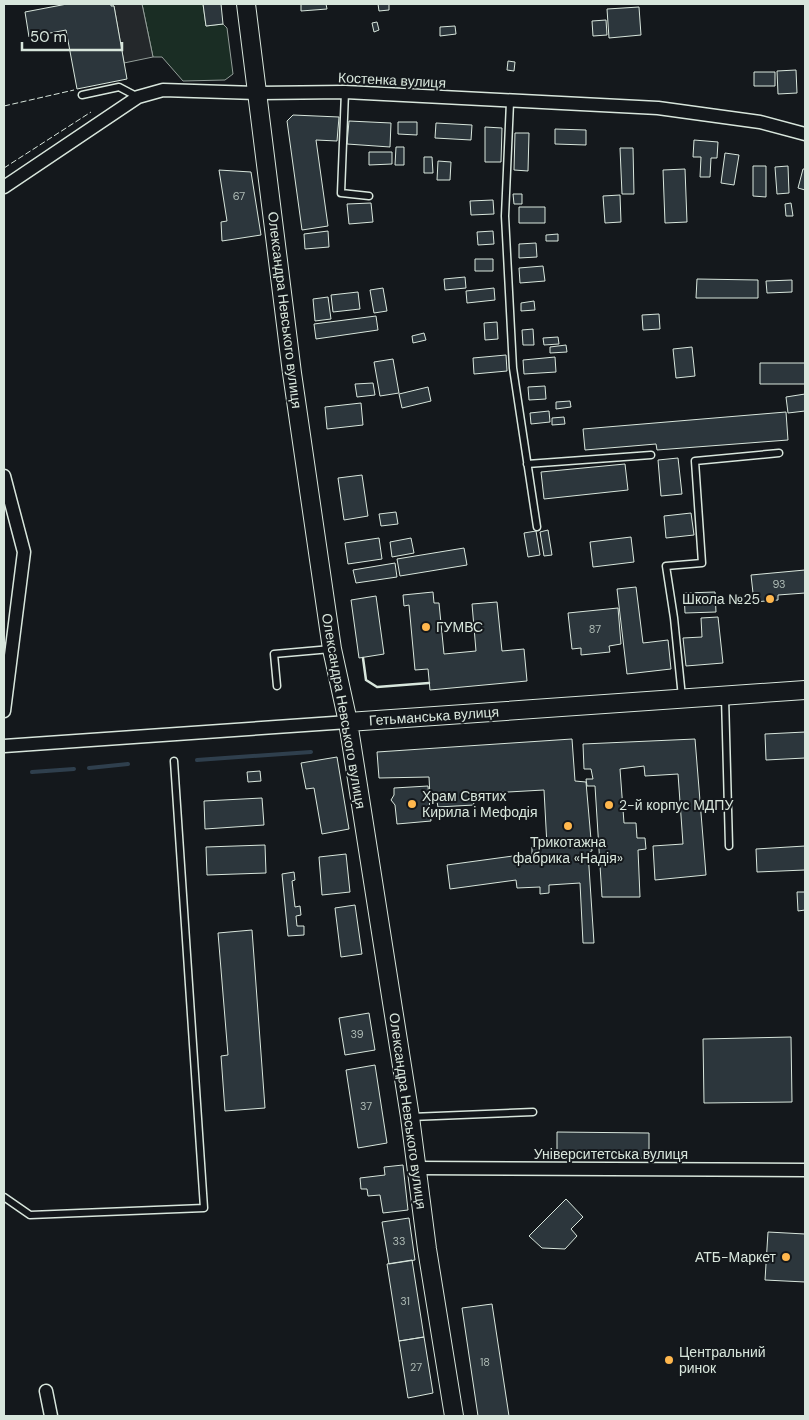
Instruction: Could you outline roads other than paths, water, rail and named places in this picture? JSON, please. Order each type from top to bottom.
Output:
[{"type":"main road","name":"Олександра Невського вулиця","points":[[246,4],[292,373],[332,649],[348,722],[410,1117],[454,1416]]},
{"type":"main road","name":"Гетьманська вулиця","points":[[348,722],[805,690]]},
{"type":"street","name":"Костенка вулиця","points":[[4,187],[138,97],[163,90],[258,93],[345,92],[510,102],[658,108],[760,122],[804,133]]},
{"type":"street","points":[[4,476],[24,552],[4,711]]},
{"type":"street","name":"Гетьманська вулиця","points":[[4,746],[348,722]]},
{"type":"street","name":"Університетська вулиця","points":[[416,1168],[805,1170]]},
{"type":"street","points":[[46,1391],[51,1416]]},
{"type":"lane","points":[[82,95],[120,87],[138,97]]},
{"type":"lane","points":[[345,92],[341,193],[369,196]]},
{"type":"lane","points":[[510,102],[505,216],[513,368],[537,527]]},
{"type":"lane","points":[[682,698],[674,618],[666,566],[702,563],[695,461],[779,453]]},
{"type":"lane","points":[[528,464],[651,455]]},
{"type":"lane","points":[[277,686],[274,654],[332,649]]},
{"type":"lane","points":[[725,696],[729,846]]},
{"type":"lane","points":[[4,1197],[30,1214],[204,1208],[174,761]]},
{"type":"lane","points":[[410,1117],[533,1112]]},
{"type":"waterway","points":[[197,760],[311,752]]},
{"type":"waterway","points":[[89,768],[128,764]]},
{"type":"waterway","points":[[32,772],[74,769]]},
{"type":"place","name":"Школа №25","points":[[770,599]]},
{"type":"place","name":"ГУМВС","points":[[426,627]]},
{"type":"place","name":"Храм Святих Кирила і Мефодія","points":[[412,804]]},
{"type":"place","name":"2-й корпус МДПУ","points":[[609,805]]},
{"type":"place","name":"Трикотажна фабрика «Надія»","points":[[568,826]]},
{"type":"place","name":"АТБ-Маркет","points":[[786,1257]]},
{"type":"place","name":"Центральний ринок","points":[[669,1360]]}]
